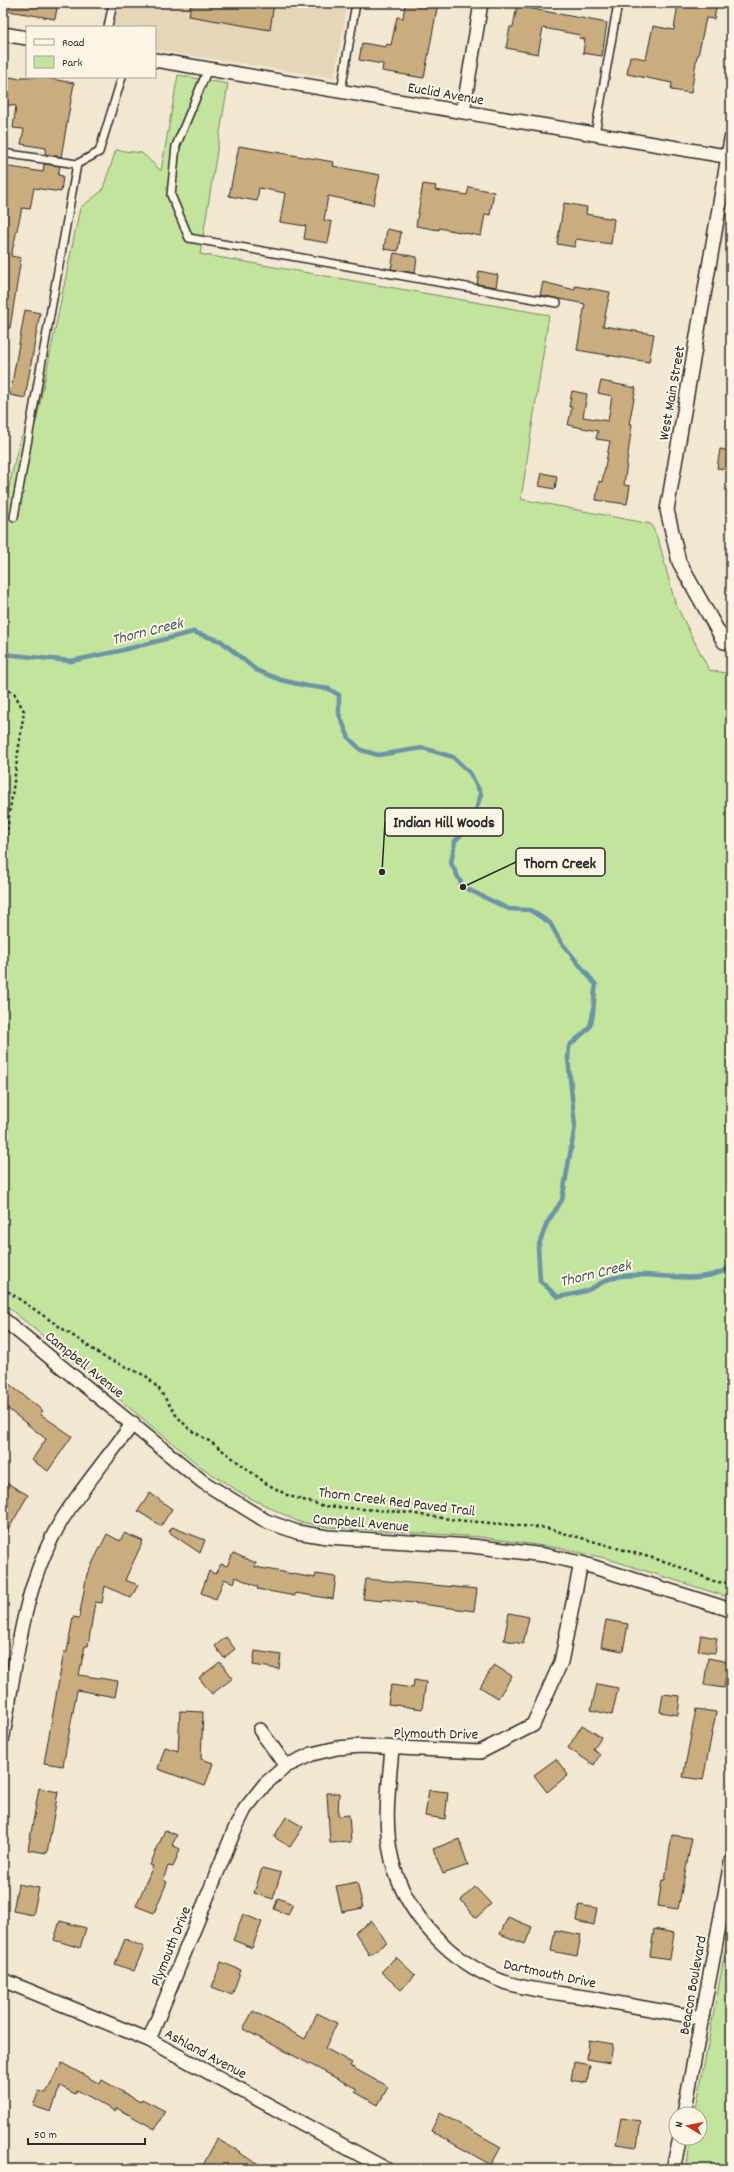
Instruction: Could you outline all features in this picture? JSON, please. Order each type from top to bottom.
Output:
[{"type":"street","points":[[463,112],[481,3]]},
{"type":"street","points":[[3,34],[26,38]]},
{"type":"street","name":"Euclid Avenue","points":[[156,60],[729,157]]},
{"type":"street","name":"West Main Street","points":[[724,642],[679,562],[667,510],[729,157],[731,138]]},
{"type":"street","name":"Campbell Avenue","points":[[3,1319],[133,1423],[203,1482],[266,1521],[298,1532],[327,1537],[472,1546],[544,1555],[581,1563],[731,1610]]},
{"type":"street","points":[[3,1736],[22,1628],[34,1582],[63,1519],[133,1423]]},
{"type":"street","name":"Plymouth Drive","points":[[149,2040],[234,1831],[245,1809],[265,1784],[286,1766],[312,1754],[337,1748],[360,1746],[480,1752],[533,1725],[561,1662],[581,1563]]},
{"type":"street","points":[[260,1730],[286,1766]]},
{"type":"street","name":"Dartmouth Drive","points":[[392,1748],[387,1818],[392,1860],[407,1898],[420,1918],[434,1935],[453,1952],[469,1964],[504,1982],[703,2018]]},
{"type":"street","name":"Beacon Boulevard","points":[[686,2106],[731,1862]]},
{"type":"street","name":"Ashland Avenue","points":[[3,1980],[149,2040],[386,2169]]},
{"type":"street","points":[[674,2169],[678,2146]]},
{"type":"lane","points":[[108,26],[113,3]]},
{"type":"lane","points":[[341,91],[356,3]]},
{"type":"lane","points":[[595,134],[618,3]]},
{"type":"lane","points":[[208,69],[176,146],[171,195],[189,238],[557,303]]},
{"type":"lane","points":[[3,153],[77,164],[99,152],[122,78]]},
{"type":"lane","points":[[14,517],[77,164]]},
{"type":"path","points":[[3,688],[14,693],[24,711],[3,859]]},
{"type":"path","name":"Thorn Creek Red Paved Trail","points":[[3,1288],[104,1357],[146,1376],[160,1389],[176,1415],[189,1428],[214,1444],[267,1484],[289,1496],[324,1506],[402,1512],[456,1520],[546,1528],[670,1563],[716,1582],[731,1583]]},
{"type":"shaded area","points":[[117,3],[348,3],[334,78],[156,50],[156,26],[113,26]]},
{"type":"green space","points":[[178,75],[228,84],[200,254],[549,315],[521,499],[651,524],[659,542],[675,603],[709,670],[731,674],[731,1598],[605,1558],[558,1548],[480,1537],[329,1527],[299,1522],[244,1495],[201,1467],[3,1303],[3,513],[20,438],[36,422],[80,208],[102,191],[116,150],[142,153],[161,171]]},
{"type":"green space","points":[[731,1920],[731,2169],[685,2169],[689,2146],[708,2146],[708,2106],[696,2106]]},
{"type":"building","points":[[3,3],[58,3],[55,19],[3,10]]},
{"type":"building","points":[[191,3],[274,3],[270,30],[189,16]]},
{"type":"building","points":[[405,3],[438,3],[424,78],[382,71],[383,64],[359,60],[362,43],[386,47],[387,44],[391,45],[397,17],[403,18]]},
{"type":"building","points":[[678,3],[717,3],[714,19],[706,18],[697,56],[691,93],[671,90],[672,83],[627,74],[630,56],[646,59],[653,26],[674,30]]},
{"type":"building","points":[[517,6],[607,23],[602,56],[583,53],[585,39],[579,38],[580,35],[543,28],[538,54],[506,48],[510,27],[513,27]]},
{"type":"building","points":[[3,76],[21,79],[21,77],[46,78],[74,83],[61,157],[45,154],[46,148],[21,144],[24,129],[13,128],[16,106],[3,104]]},
{"type":"building","points":[[239,146],[334,162],[333,166],[380,175],[373,205],[328,196],[324,220],[332,222],[328,243],[304,239],[306,226],[280,222],[285,193],[259,188],[257,201],[229,196]]},
{"type":"building","points":[[44,164],[60,166],[58,175],[63,176],[61,192],[34,188],[30,209],[22,208],[11,256],[21,258],[10,328],[3,328],[3,166],[43,172]]},
{"type":"building","points":[[423,184],[436,186],[435,190],[467,195],[469,187],[494,192],[490,215],[485,214],[481,236],[439,228],[439,230],[416,226]]},
{"type":"building","points":[[564,203],[587,207],[586,214],[614,219],[611,244],[576,239],[575,247],[557,244]]},
{"type":"building","points":[[387,229],[401,232],[398,251],[384,249]]},
{"type":"building","points":[[394,253],[417,257],[415,273],[391,269]]},
{"type":"building","points":[[479,271],[498,275],[496,287],[477,284]]},
{"type":"building","points":[[543,282],[575,290],[575,286],[610,292],[603,326],[654,334],[649,362],[577,350],[585,304],[540,295]]},
{"type":"building","points":[[25,310],[40,313],[25,398],[10,395]]},
{"type":"building","points":[[601,381],[636,388],[629,424],[632,424],[624,485],[630,486],[627,504],[596,500],[599,481],[602,482],[610,441],[596,439],[598,431],[568,425],[572,407],[569,407],[572,391],[587,394],[583,417],[608,421],[612,396],[598,393]]},
{"type":"building","points":[[720,449],[731,451],[731,470],[717,468]]},
{"type":"building","points":[[542,473],[557,476],[555,489],[539,486]]},
{"type":"building","points":[[3,1379],[43,1411],[40,1414],[72,1436],[48,1471],[32,1460],[46,1439],[3,1405]]},
{"type":"building","points":[[3,1481],[28,1495],[3,1539]]},
{"type":"building","points":[[150,1493],[172,1509],[161,1526],[138,1511]]},
{"type":"building","points":[[172,1527],[205,1540],[200,1553],[169,1532]]},
{"type":"building","points":[[124,1533],[143,1541],[125,1580],[138,1585],[131,1598],[105,1586],[102,1603],[95,1602],[88,1646],[85,1646],[79,1675],[118,1681],[115,1697],[77,1690],[63,1766],[44,1763],[64,1652],[67,1652],[73,1617],[79,1618],[87,1574],[107,1534],[120,1541]]},
{"type":"building","points":[[233,1553],[256,1563],[255,1567],[315,1578],[316,1574],[336,1577],[333,1599],[295,1593],[295,1596],[257,1589],[258,1587],[236,1577],[234,1583],[224,1579],[216,1599],[201,1593],[209,1571],[215,1574],[221,1564],[227,1566]]},
{"type":"building","points":[[366,1579],[477,1589],[474,1611],[382,1599],[382,1601],[363,1599]]},
{"type":"building","points":[[509,1613],[529,1617],[523,1644],[504,1640]]},
{"type":"building","points":[[606,1620],[628,1624],[623,1651],[601,1647]]},
{"type":"building","points":[[701,1635],[717,1638],[715,1653],[698,1651]]},
{"type":"building","points":[[226,1637],[235,1649],[224,1658],[215,1646]]},
{"type":"building","points":[[255,1651],[281,1655],[279,1669],[253,1665]]},
{"type":"building","points":[[708,1658],[728,1662],[724,1688],[704,1685]]},
{"type":"building","points":[[220,1662],[233,1678],[212,1694],[199,1678]]},
{"type":"building","points":[[494,1665],[512,1676],[498,1698],[480,1687]]},
{"type":"building","points":[[414,1680],[426,1682],[422,1709],[388,1704],[391,1685],[413,1688]]},
{"type":"building","points":[[597,1684],[618,1688],[612,1715],[591,1710]]},
{"type":"building","points":[[663,1694],[680,1696],[678,1715],[660,1712]]},
{"type":"building","points":[[696,1709],[716,1712],[703,1780],[683,1777]]},
{"type":"building","points":[[180,1711],[203,1712],[201,1759],[213,1763],[205,1786],[158,1769],[165,1747],[178,1751]]},
{"type":"building","points":[[582,1725],[601,1737],[593,1749],[600,1754],[594,1765],[568,1748]]},
{"type":"building","points":[[556,1759],[568,1775],[547,1792],[534,1775]]},
{"type":"building","points":[[39,1788],[58,1792],[47,1853],[28,1850]]},
{"type":"building","points":[[429,1790],[448,1792],[445,1819],[425,1816]]},
{"type":"building","points":[[327,1793],[339,1793],[338,1816],[349,1815],[351,1842],[330,1843]]},
{"type":"building","points":[[286,1817],[303,1827],[290,1847],[274,1837]]},
{"type":"building","points":[[165,1830],[177,1835],[172,1845],[180,1849],[173,1867],[168,1866],[163,1880],[167,1882],[154,1913],[136,1906],[153,1866],[150,1865]]},
{"type":"building","points":[[672,1835],[692,1838],[678,1909],[658,1906],[662,1880],[665,1880]]},
{"type":"building","points":[[459,1839],[468,1865],[443,1874],[433,1849]]},
{"type":"building","points":[[262,1868],[281,1873],[273,1899],[254,1893]]},
{"type":"building","points":[[357,1882],[363,1908],[342,1912],[336,1886]]},
{"type":"building","points":[[18,1884],[39,1888],[33,1915],[13,1911]]},
{"type":"building","points":[[475,1887],[491,1904],[476,1918],[461,1900]]},
{"type":"building","points":[[278,1898],[293,1904],[288,1915],[274,1909]]},
{"type":"building","points":[[579,1905],[597,1908],[594,1925],[576,1921]]},
{"type":"building","points":[[243,1914],[262,1922],[252,1948],[233,1940]]},
{"type":"building","points":[[508,1917],[532,1927],[525,1944],[500,1934]]},
{"type":"building","points":[[60,1921],[86,1928],[80,1948],[54,1940]]},
{"type":"building","points":[[372,1921],[387,1943],[369,1955],[355,1932]]},
{"type":"building","points":[[654,1929],[674,1933],[670,1959],[650,1956]]},
{"type":"building","points":[[555,1930],[581,1935],[577,1956],[551,1951]]},
{"type":"building","points":[[125,1939],[144,1947],[134,1971],[115,1964]]},
{"type":"building","points":[[396,1957],[415,1975],[401,1990],[381,1972]]},
{"type":"building","points":[[221,1962],[241,1970],[232,1995],[212,1987]]},
{"type":"building","points":[[253,2011],[305,2039],[317,2013],[337,2023],[325,2048],[352,2063],[350,2066],[388,2087],[378,2105],[355,2092],[357,2089],[243,2029]]},
{"type":"building","points":[[589,2040],[613,2044],[610,2063],[587,2059]]},
{"type":"building","points":[[574,2062],[590,2065],[587,2083],[571,2080]]},
{"type":"building","points":[[62,2063],[100,2084],[102,2080],[140,2102],[142,2099],[165,2111],[155,2129],[117,2108],[115,2111],[77,2090],[75,2094],[60,2086],[51,2112],[33,2106],[39,2091],[46,2093]]},
{"type":"building","points":[[440,2113],[501,2147],[491,2165],[431,2131]]},
{"type":"building","points":[[621,2118],[641,2121],[637,2147],[616,2144]]},
{"type":"building","points":[[217,2139],[240,2152],[239,2153],[268,2169],[201,2169]]},
{"type":"waterway","name":"Thorn Creek","points":[[3,654],[71,661],[119,651],[193,632],[221,641],[256,670],[281,680],[329,689],[339,695],[339,714],[349,738],[361,750],[378,755],[423,748],[453,757],[470,773],[481,794],[471,825],[455,841],[451,863],[463,887],[509,909],[530,910],[550,923],[560,941],[596,985],[593,1014],[590,1025],[588,1029],[569,1046],[568,1059],[575,1126],[562,1200],[547,1223],[538,1247],[540,1281],[558,1297],[585,1291],[613,1278],[643,1275],[688,1278],[703,1277],[731,1267]]},
{"type":"place","name":"Indian Hill Woods","points":[[382,872]]},
{"type":"place","name":"Thorn Creek","points":[[463,887]]}]
